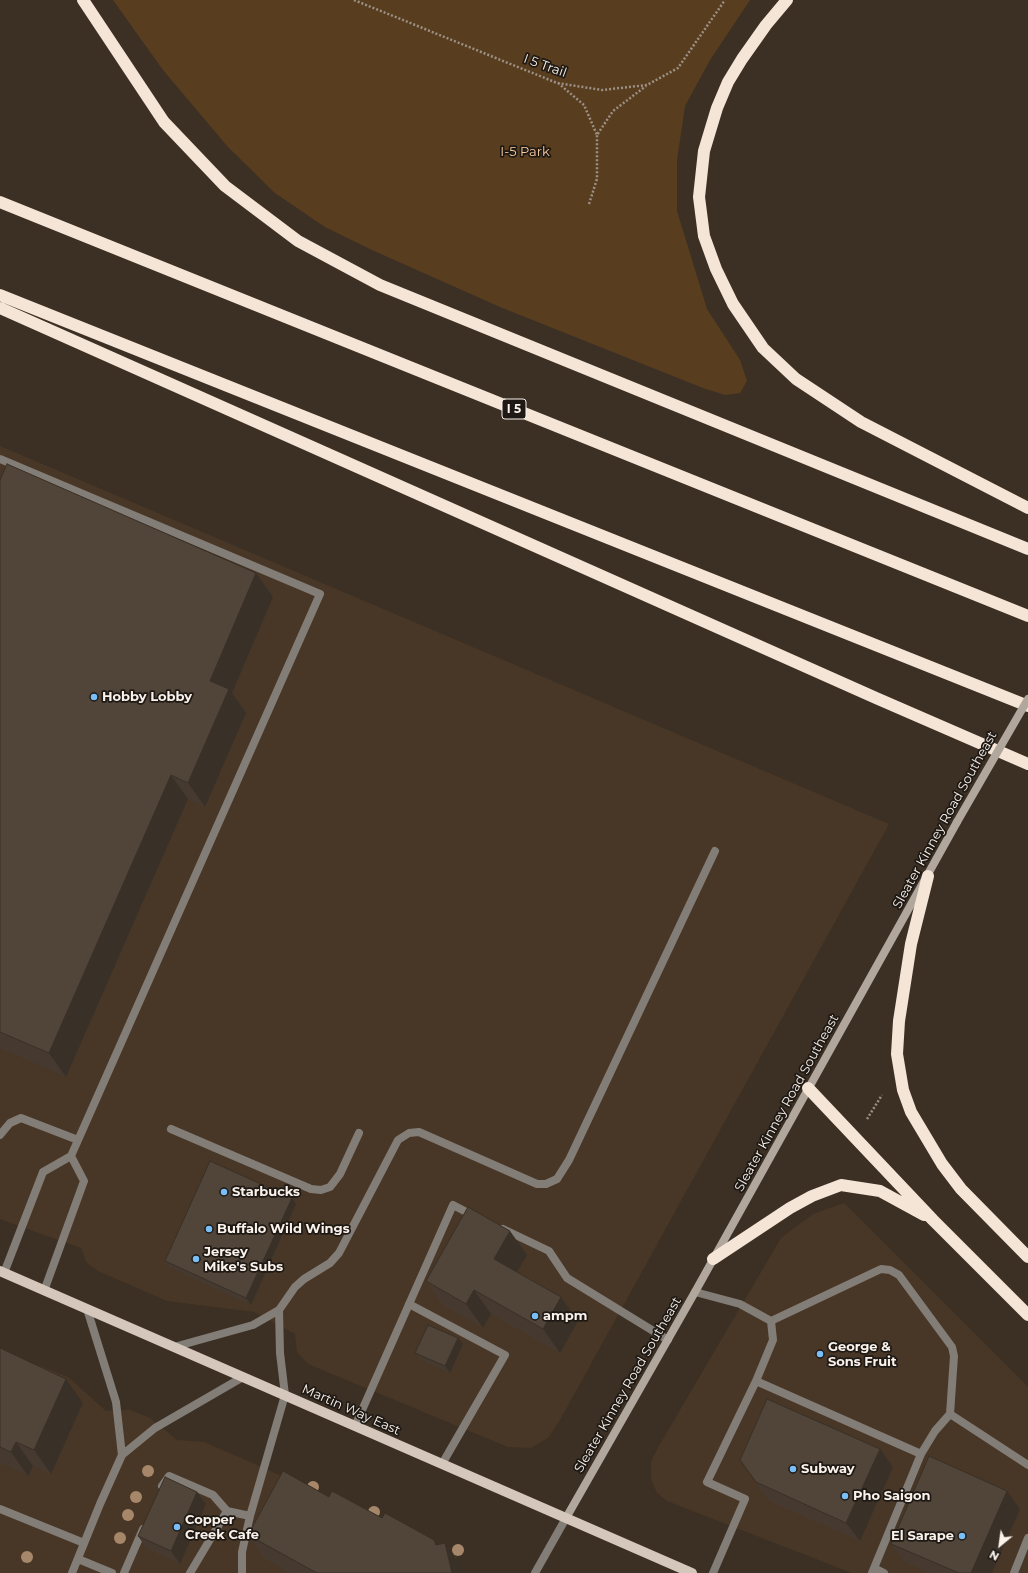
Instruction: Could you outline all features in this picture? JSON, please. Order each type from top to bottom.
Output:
[{"type":"highway","points":[[83,0],[164,122],[225,186],[298,241],[380,285],[1028,548]]},
{"type":"highway","points":[[787,0],[766,25],[728,82],[716,108],[704,151],[699,197],[704,236],[716,269],[733,304],[764,348],[796,379],[861,422],[1028,508]]},
{"type":"highway","name":"I 5","points":[[0,202],[1028,616]]},
{"type":"highway","points":[[0,295],[1028,706]]},
{"type":"highway","points":[[0,308],[869,695],[1028,764]]},
{"type":"highway","points":[[928,876],[911,944],[899,1021],[897,1054],[903,1090],[911,1112],[942,1164],[961,1189],[1028,1258]]},
{"type":"highway","points":[[808,1088],[933,1220],[1028,1315]]},
{"type":"highway","points":[[713,1259],[790,1208],[812,1196],[841,1185],[880,1191],[933,1220]]},
{"type":"main road","name":"Sleater Kinney Road Southeast","points":[[566,1518],[695,1292],[957,822],[1028,699]]},
{"type":"main road","name":"Martin Way East","points":[[2,1272],[692,1573]]},
{"type":"street","points":[[0,459],[320,594],[71,1156],[43,1172],[2,1272]]},
{"type":"street","points":[[174,1347],[254,1325],[279,1310],[295,1287],[304,1279],[330,1263],[339,1253],[398,1140],[409,1133],[419,1132],[537,1184],[546,1184],[557,1179],[569,1160],[715,851]]},
{"type":"street","points":[[0,1135],[10,1123],[21,1118],[78,1140]]},
{"type":"street","points":[[170,1129],[311,1190],[330,1188],[340,1174],[359,1133]]},
{"type":"street","points":[[44,1290],[84,1181],[71,1156]]},
{"type":"street","points":[[355,1426],[453,1205],[480,1218]]},
{"type":"street","points":[[494,1225],[549,1251],[567,1278],[668,1340]]},
{"type":"street","points":[[771,1321],[881,1269],[890,1270],[899,1275],[952,1347],[954,1356],[950,1414],[935,1431],[921,1454],[873,1571],[884,1573]]},
{"type":"street","points":[[695,1292],[740,1304],[771,1321]]},
{"type":"street","points":[[409,1304],[505,1355],[442,1464]]},
{"type":"street","points":[[88,1309],[116,1402],[122,1456]]},
{"type":"street","points":[[242,1573],[242,1552],[250,1516],[285,1395],[280,1353],[279,1310]]},
{"type":"street","points":[[713,1573],[745,1499],[707,1482],[756,1381],[773,1340],[771,1321]]},
{"type":"street","points":[[72,1573],[122,1456],[155,1428],[243,1376]]},
{"type":"street","points":[[756,1381],[921,1454]]},
{"type":"street","points":[[950,1414],[1028,1465]]},
{"type":"street","points":[[157,1496],[169,1476],[213,1495],[226,1511],[250,1516]]},
{"type":"street","points":[[0,1508],[84,1543]]},
{"type":"street","points":[[190,1573],[226,1511]]},
{"type":"street","points":[[535,1573],[566,1518]]},
{"type":"street","points":[[124,1573],[145,1524]]},
{"type":"street","points":[[1014,1573],[1028,1538]]},
{"type":"street","points":[[78,1559],[112,1573]]},
{"type":"path","name":"I 5 Trail","points":[[354,0],[557,83],[602,90],[647,86],[678,68],[725,0]]},
{"type":"path","points":[[557,83],[584,105],[597,135],[597,179],[589,204]]},
{"type":"path","points":[[597,135],[613,111],[647,86]]},
{"type":"path","points":[[864,1123],[884,1091]]},
{"type":"shaded area","points":[[0,446],[889,824],[560,1420],[548,1438],[531,1448],[508,1447],[308,1364],[297,1352],[295,1334],[254,1312],[167,1301],[98,1271],[86,1262],[81,1248],[0,1219]]},
{"type":"shaded area","points":[[844,1203],[1028,1387],[1028,1573],[852,1573],[667,1501],[657,1493],[651,1479],[651,1462],[660,1444],[781,1238],[813,1214]]},
{"type":"shaded area","points":[[0,1350],[68,1377],[106,1411],[130,1410],[150,1418],[177,1440],[204,1442],[457,1557],[451,1564],[455,1573],[0,1573]]},
{"type":"green space","name":"I-5 Park","points":[[113,0],[750,0],[710,60],[685,106],[677,160],[677,211],[707,309],[740,360],[747,381],[740,393],[725,395],[703,388],[500,307],[372,250],[325,227],[275,193],[228,147],[163,70]]},
{"type":"building","points":[[7,464],[256,573],[210,681],[229,689],[188,783],[171,775],[49,1053],[0,1032],[0,480]]},
{"type":"building","points":[[210,1161],[292,1198],[246,1298],[165,1261]]},
{"type":"building","points":[[468,1207],[510,1231],[494,1259],[561,1297],[543,1329],[474,1290],[466,1304],[426,1281]]},
{"type":"building","points":[[428,1325],[458,1338],[445,1366],[415,1353]]},
{"type":"building","points":[[0,1348],[66,1379],[34,1450],[16,1442],[11,1452],[0,1447]]},
{"type":"building","points":[[767,1399],[880,1449],[846,1523],[756,1482],[740,1460]]},
{"type":"building","name":"El Sarape","points":[[929,1456],[1007,1491],[971,1573],[959,1573],[891,1544]]},
{"type":"building","points":[[283,1471],[329,1497],[332,1491],[382,1518],[385,1513],[434,1540],[436,1545],[445,1543],[452,1573],[317,1573],[248,1535]]},
{"type":"building","points":[[165,1477],[197,1492],[171,1551],[138,1536]]},
{"type":"place","name":"Hobby Lobby","points":[[94,697]]},
{"type":"place","name":"Starbucks","points":[[224,1192]]},
{"type":"place","name":"Buffalo Wild Wings","points":[[209,1229]]},
{"type":"place","name":"Jersey Mike's Subs","points":[[196,1259]]},
{"type":"place","name":"ampm","points":[[535,1316]]},
{"type":"place","name":"George & Sons Fruit","points":[[820,1354]]},
{"type":"place","name":"Subway","points":[[793,1469]]},
{"type":"place","name":"Pho Saigon","points":[[845,1496]]},
{"type":"place","name":"Copper Creek Cafe","points":[[177,1527]]},
{"type":"place","name":"El Sarape","points":[[962,1536]]}]
